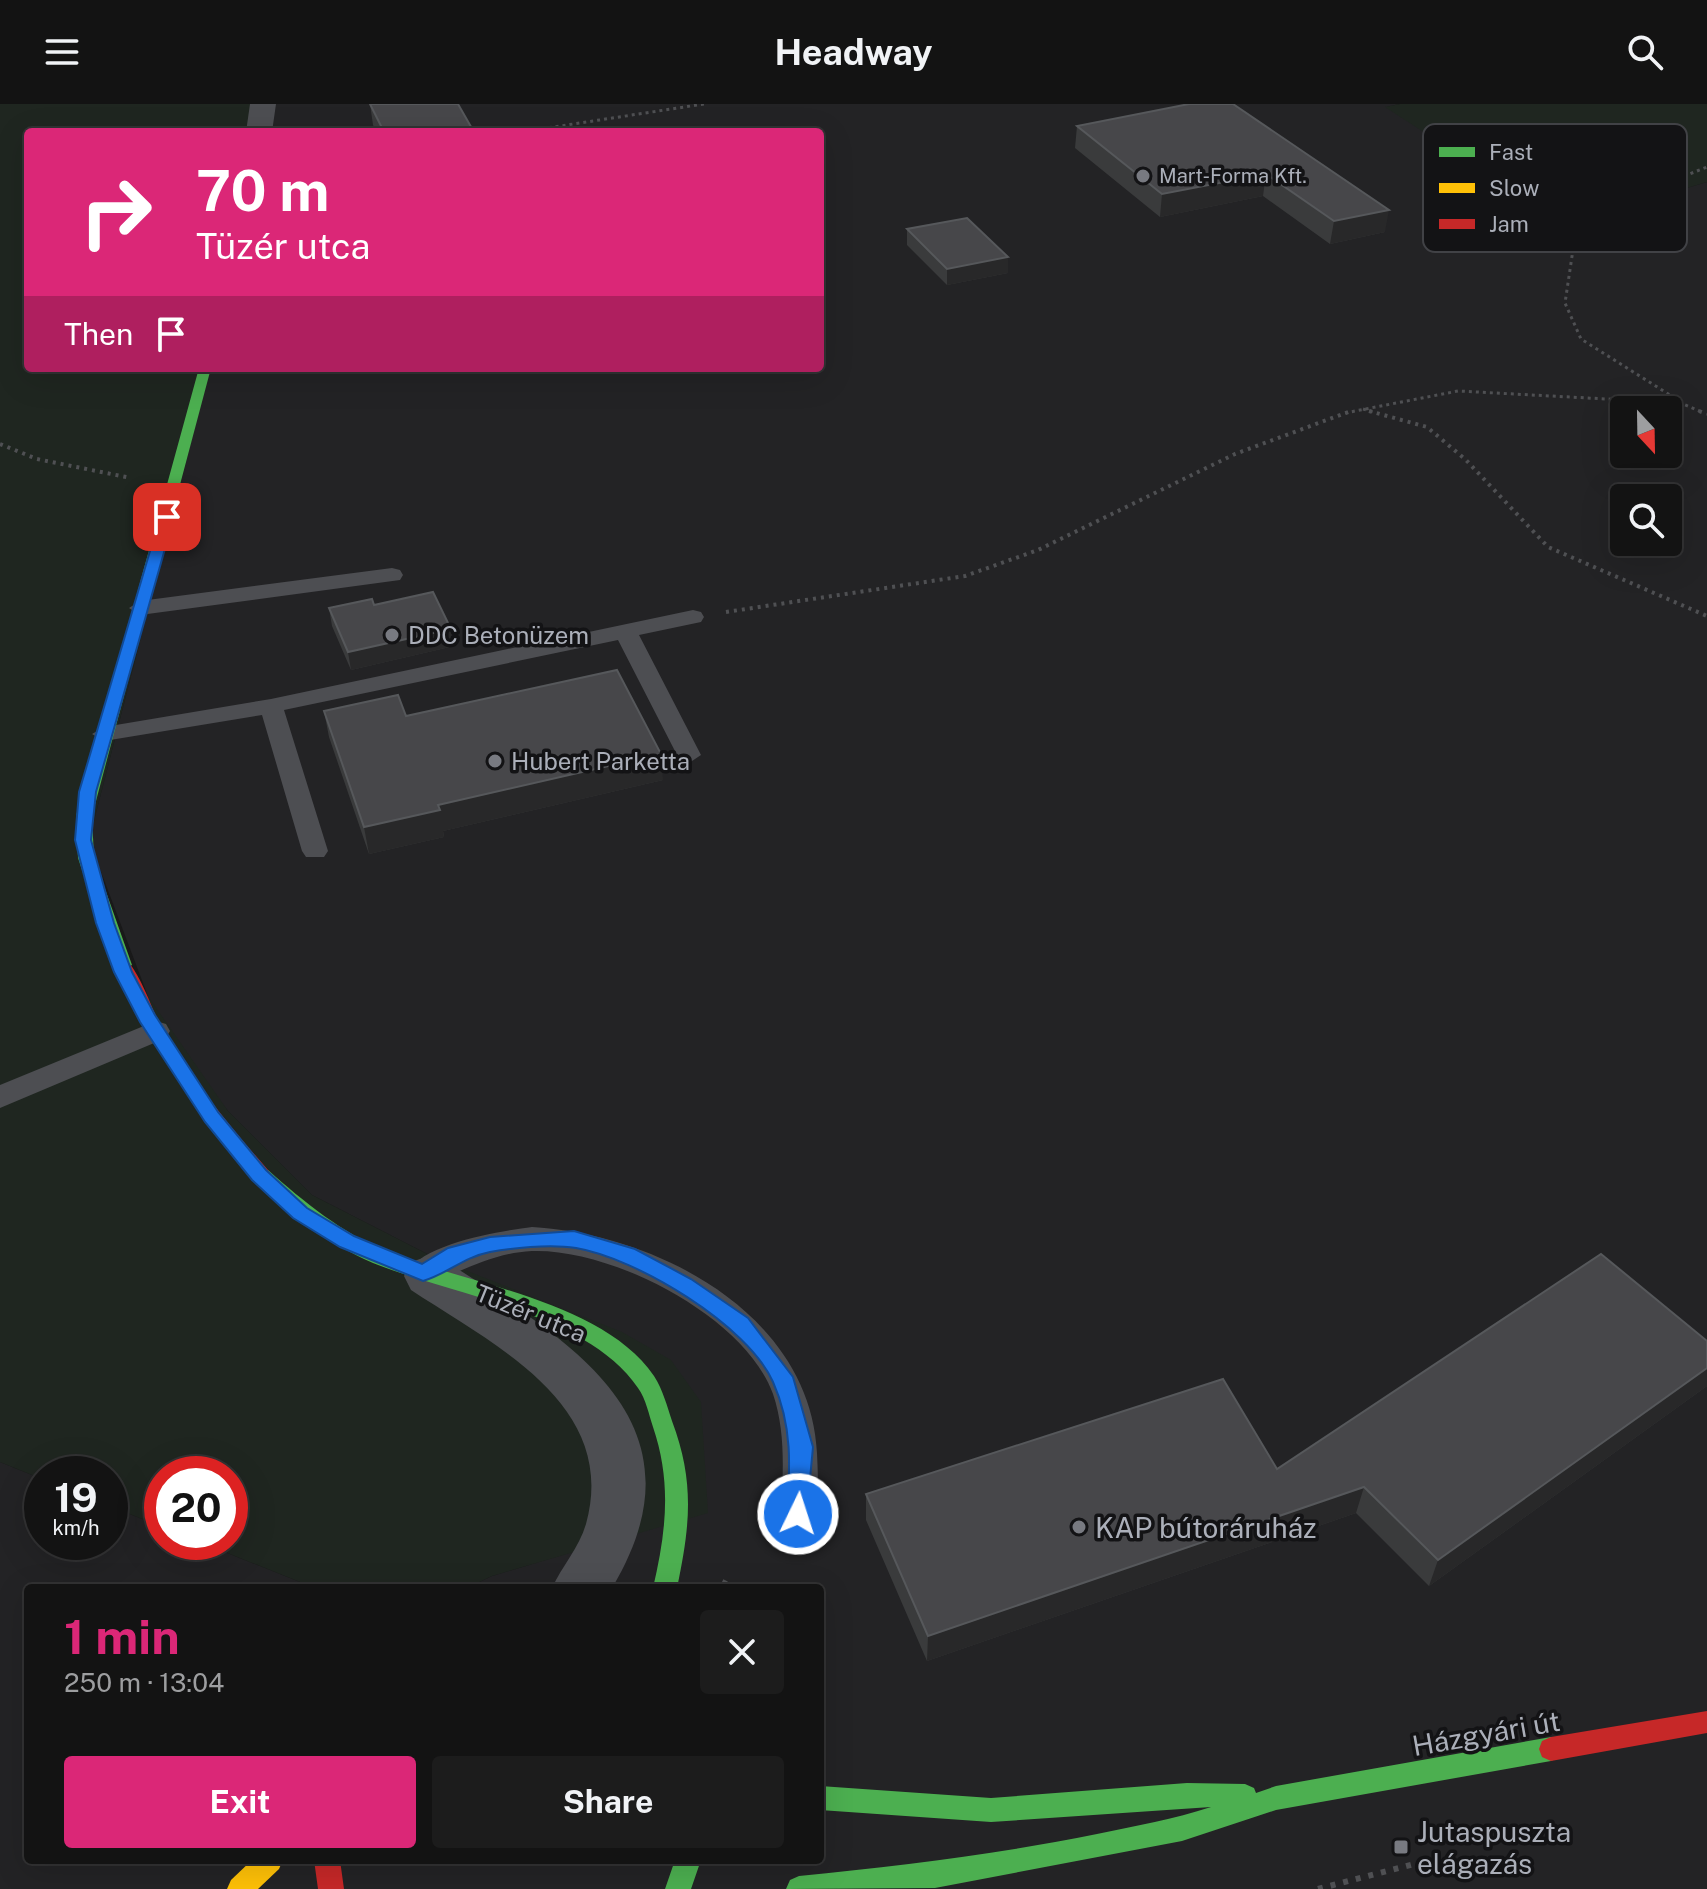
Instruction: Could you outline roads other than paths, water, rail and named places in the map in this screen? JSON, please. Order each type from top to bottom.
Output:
[{"type":"street","points":[[260,128],[263,104]]},
{"type":"street","name":"Tüzér utca","points":[[204,372],[175,486],[88,792],[83,840],[105,923],[123,972],[156,1031],[212,1117],[259,1175],[300,1213],[347,1241],[426,1275],[493,1294],[584,1331],[619,1355],[645,1380],[680,1476],[666,1584]]},
{"type":"street","name":"Tüzér utca","points":[[426,1275],[555,1362],[578,1381],[600,1411],[616,1445],[620,1482],[616,1515],[603,1554],[583,1584]]},
{"type":"street","name":"Házgyári út","points":[[1276,1798],[1707,1722]]},
{"type":"street","points":[[824,1798],[948,1809],[1016,1809],[1217,1793],[1276,1798]]},
{"type":"street","points":[[799,1889],[935,1875],[1075,1851],[1182,1829],[1276,1798]]},
{"type":"street","points":[[240,1889],[266,1864]]},
{"type":"street","points":[[328,1864],[331,1889]]},
{"type":"street","points":[[678,1889],[687,1864]]},
{"type":"lane","points":[[140,608],[392,575]]},
{"type":"lane","points":[[104,734],[271,706],[693,617]]},
{"type":"lane","points":[[626,633],[689,755]]},
{"type":"lane","points":[[271,706],[315,851]]},
{"type":"lane","points":[[0,1097],[156,1031]]},
{"type":"lane","points":[[426,1275],[456,1254],[490,1244],[574,1239],[628,1254],[684,1285],[740,1324],[782,1377],[802,1447],[798,1514]]},
{"type":"place","name":"Mart-Forma Kft.","points":[[1143,176]]},
{"type":"place","name":"DDC Betonüzem","points":[[392,635]]},
{"type":"place","name":"Hubert Parketta","points":[[495,761]]},
{"type":"place","name":"KAP bútoráruház","points":[[1079,1527]]},
{"type":"place","name":"Jutaspuszta elágazás","points":[[1401,1847]]}]
